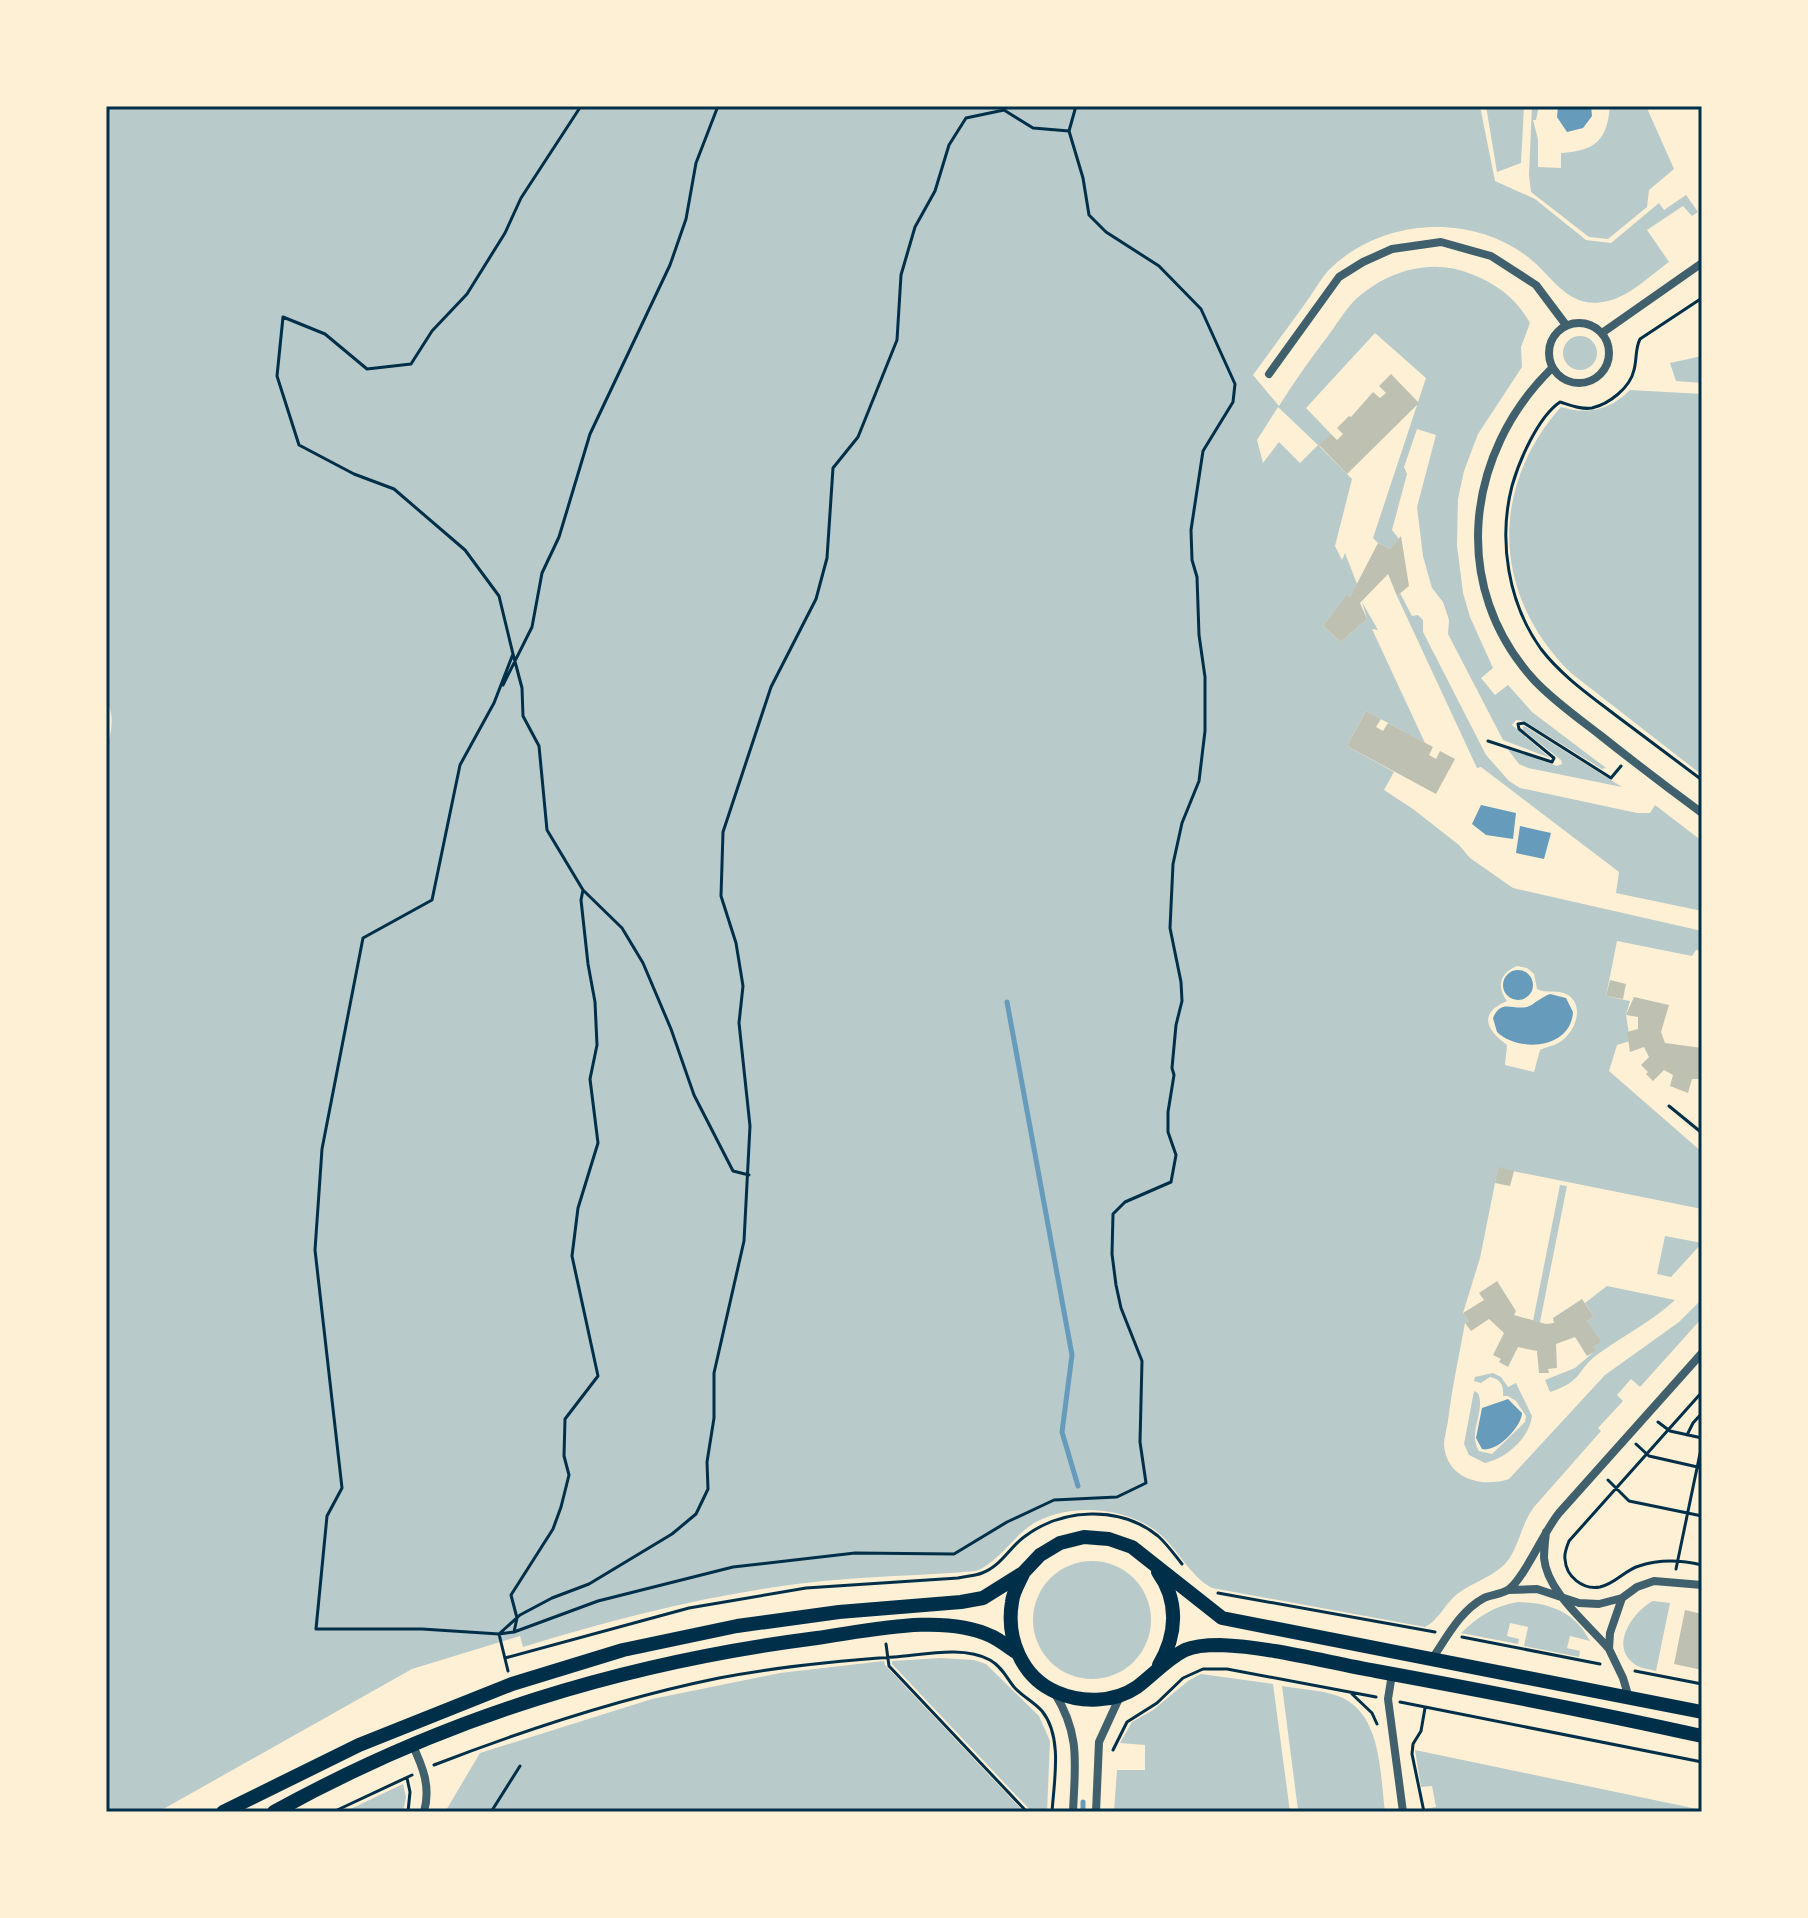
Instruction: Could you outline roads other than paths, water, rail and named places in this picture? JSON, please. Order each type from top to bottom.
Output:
[{"type":"main road","points":[[223,1812],[359,1745],[512,1684],[623,1650],[737,1626],[983,1598],[1023,1573],[1040,1555],[1060,1543],[1084,1537],[1109,1539],[1132,1547],[1222,1618],[1702,1712]]},
{"type":"main road","points":[[1151,1562],[1165,1581],[1172,1603],[1174,1627],[1168,1650],[1156,1670]]},
{"type":"main road","points":[[1023,1573],[1012,1598],[1010,1626],[1016,1652],[1032,1675],[1054,1692],[1081,1700],[1109,1699],[1135,1689],[1187,1649],[1219,1645],[1392,1674],[1702,1736]]},
{"type":"main road","points":[[274,1812],[412,1744],[561,1690],[642,1668],[739,1648],[884,1629],[941,1625],[990,1635],[1016,1652]]},
{"type":"street","points":[[1269,374],[1339,277],[1392,249],[1441,242],[1491,256],[1536,285],[1566,325]]},
{"type":"street","points":[[1602,333],[1702,263]]},
{"type":"street","points":[[1585,323],[1602,333],[1607,342],[1608,361],[1597,377],[1577,383],[1559,376],[1552,368],[1551,339],[1566,325],[1585,323]]},
{"type":"street","points":[[1552,368],[1504,431],[1494,452],[1480,500],[1479,565],[1488,602],[1513,654],[1535,682],[1702,813]]},
{"type":"street","points":[[1508,1590],[1529,1561],[1546,1529],[1702,1353]]},
{"type":"street","points":[[1546,1529],[1544,1559],[1561,1598],[1588,1623],[1609,1649],[1629,1699]]},
{"type":"street","points":[[1432,1659],[1465,1611],[1485,1598],[1508,1590],[1537,1589],[1561,1598],[1599,1604],[1622,1598],[1637,1587],[1654,1581],[1702,1585]]},
{"type":"street","points":[[1609,1649],[1610,1633],[1622,1598]]},
{"type":"street","points":[[1392,1674],[1388,1699],[1403,1812]]},
{"type":"street","points":[[1054,1692],[1072,1726],[1076,1760],[1073,1812]]},
{"type":"street","points":[[1096,1812],[1099,1742],[1121,1694]]},
{"type":"street","points":[[412,1744],[424,1768],[427,1797],[424,1812]]},
{"type":"water","points":[[1558,106],[1591,106],[1592,116],[1583,128],[1567,132],[1557,117]]},
{"type":"water","points":[[1481,805],[1516,813],[1513,839],[1486,835],[1472,824]]},
{"type":"water","points":[[1520,826],[1551,833],[1544,859],[1516,853]]},
{"type":"water","points":[[1518,970],[1528,975],[1533,985],[1528,995],[1518,1000],[1508,995],[1503,985],[1508,975]]},
{"type":"water","points":[[1550,994],[1566,998],[1573,1012],[1563,1034],[1542,1044],[1530,1045],[1506,1039],[1497,1032],[1493,1018],[1499,1009],[1507,1006],[1527,1007]]},
{"type":"water","points":[[1508,1399],[1522,1413],[1518,1425],[1495,1447],[1482,1449],[1476,1438],[1482,1408]]},
{"type":"waterway","points":[[1007,1002],[1072,1355],[1062,1432],[1078,1486]]},
{"type":"waterway","points":[[1083,1802],[1083,1812]]}]
